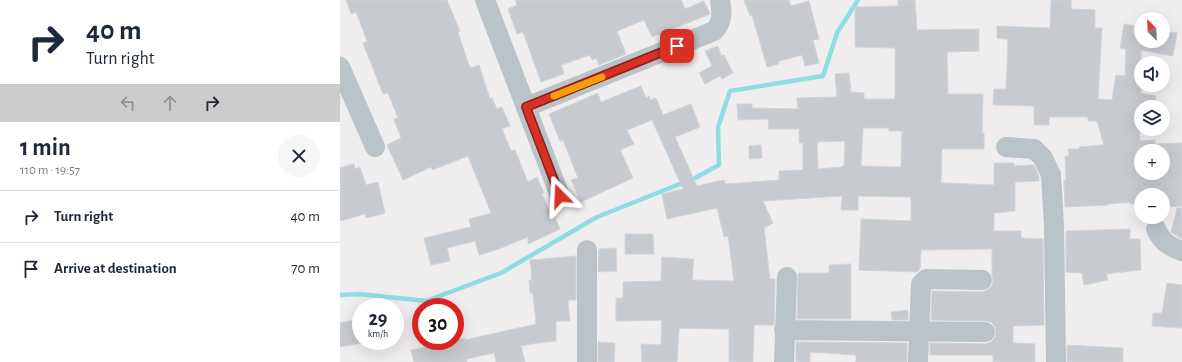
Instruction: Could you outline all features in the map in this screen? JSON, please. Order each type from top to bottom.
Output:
[{"type":"street","points":[[484,0],[560,196]]},
{"type":"street","points":[[526,107],[714,31],[720,23],[720,0]]},
{"type":"street","points":[[340,67],[375,147]]},
{"type":"street","points":[[1006,147],[1034,149],[1043,158],[1051,175],[1054,225],[1056,362]]},
{"type":"street","points":[[1156,229],[1160,238],[1171,247],[1182,251]]},
{"type":"street","points":[[587,250],[587,362]]},
{"type":"street","points":[[784,362],[787,277]]},
{"type":"street","points":[[918,362],[921,284],[923,281],[926,279],[982,280]]},
{"type":"street","points":[[784,330],[985,332]]},
{"type":"building","points":[[346,0],[447,0],[460,31],[458,32],[470,68],[479,65],[490,99],[492,98],[497,109],[502,107],[510,126],[502,129],[511,151],[515,150],[528,182],[537,177],[544,193],[542,194],[553,219],[555,218],[560,229],[528,244],[528,237],[479,255],[475,241],[447,248],[450,261],[431,265],[424,238],[471,227],[469,219],[491,213],[468,156],[432,170],[431,167],[403,180],[387,145],[401,138],[394,119],[398,118],[388,93],[383,94],[363,43],[367,41],[356,12],[351,14]]},
{"type":"building","points":[[515,0],[681,0],[685,9],[704,1],[710,14],[652,37],[644,20],[617,31],[626,54],[599,65],[596,58],[592,60],[590,55],[561,65],[564,74],[541,82],[523,32],[517,34],[508,9],[517,5]]},
{"type":"building","points":[[744,0],[789,0],[791,6],[809,1],[819,39],[813,40],[819,63],[805,66],[802,55],[779,61],[779,64],[767,67],[752,15],[750,16]]},
{"type":"building","points":[[898,0],[915,0],[917,30],[979,29],[979,51],[947,52],[948,94],[983,94],[982,133],[984,133],[984,149],[942,149],[941,183],[994,185],[994,163],[1014,163],[1014,166],[1034,165],[1039,177],[1039,181],[1015,182],[1015,211],[994,213],[994,231],[1021,231],[1021,238],[1043,239],[1044,325],[1013,326],[1013,343],[1035,344],[1035,362],[993,362],[993,355],[930,355],[930,343],[985,344],[991,342],[995,337],[995,327],[991,322],[931,320],[932,291],[982,292],[992,286],[992,249],[921,250],[920,269],[917,272],[859,270],[861,219],[911,221],[911,197],[858,196],[858,210],[841,210],[842,196],[763,201],[773,223],[764,228],[770,279],[775,279],[774,325],[754,325],[753,362],[729,362],[729,329],[679,328],[677,362],[642,362],[641,344],[661,345],[662,320],[616,321],[616,298],[623,298],[623,282],[661,281],[662,257],[694,259],[692,280],[734,281],[728,236],[724,237],[717,208],[667,219],[662,194],[683,189],[652,120],[627,130],[634,144],[620,150],[633,178],[581,202],[571,180],[578,178],[563,140],[560,141],[549,114],[598,93],[601,102],[641,86],[646,98],[649,96],[650,100],[656,98],[663,115],[691,104],[700,127],[675,137],[697,186],[724,180],[725,184],[779,180],[779,171],[803,170],[803,143],[799,143],[799,129],[768,129],[769,119],[738,120],[737,104],[752,104],[752,108],[798,109],[797,98],[837,97],[835,74],[849,73],[851,92],[864,93],[864,99],[895,99],[895,48],[855,47],[855,7],[898,6]],"holes":[[[863,128],[889,128],[889,131],[902,131],[901,167],[861,166]],[[845,141],[844,166],[818,169],[817,142]]]},
{"type":"building","points":[[1051,0],[1071,0],[1071,9],[1095,10],[1095,28],[1102,28],[1098,99],[1112,100],[1116,75],[1125,76],[1126,49],[1120,48],[1124,24],[1134,26],[1134,48],[1170,48],[1170,32],[1177,33],[1173,56],[1141,50],[1141,56],[1134,56],[1134,92],[1141,92],[1156,96],[1156,100],[1134,100],[1134,136],[1140,136],[1140,141],[1155,140],[1155,144],[1182,143],[1182,206],[1170,207],[1170,188],[1134,188],[1134,204],[1131,204],[1131,202],[1108,205],[1065,207],[1065,156],[1069,156],[1068,149],[1079,149],[1079,147],[1104,145],[1097,121],[1088,121],[1088,117],[1049,117],[1049,125],[1034,125],[1034,106],[993,105],[994,89],[1006,89],[1008,39],[997,38],[997,26],[1050,28]]},
{"type":"building","points":[[718,46],[721,56],[724,55],[733,73],[722,79],[720,76],[705,84],[699,73],[712,66],[705,51]]},
{"type":"building","points":[[761,145],[762,158],[749,159],[749,146]]},
{"type":"building","points":[[354,164],[355,169],[360,167],[366,185],[378,182],[385,213],[366,218],[365,214],[340,221],[340,168]]},
{"type":"building","points":[[1177,208],[1182,208],[1182,239],[1171,232]]},
{"type":"building","points":[[1130,229],[1130,239],[1140,239],[1141,270],[1106,274],[1108,280],[1084,285],[1082,273],[1066,272],[1066,231]]},
{"type":"building","points":[[625,234],[653,234],[654,254],[625,254]]},
{"type":"building","points":[[616,248],[617,271],[598,272],[599,249]]},
{"type":"building","points":[[576,256],[576,300],[568,300],[570,321],[556,321],[556,341],[521,346],[525,362],[496,362],[494,353],[466,359],[467,362],[414,362],[411,350],[464,350],[464,338],[465,340],[536,324],[533,293],[530,293],[529,280],[532,280],[530,260]]},
{"type":"building","points":[[851,264],[851,319],[797,319],[798,273],[829,273],[829,265]]},
{"type":"building","points":[[1167,283],[1182,285],[1182,328],[1152,326],[1153,313],[1162,313]]},
{"type":"building","points":[[908,310],[908,320],[892,320],[891,312]]},
{"type":"building","points":[[352,321],[352,345],[340,347],[340,323]]},
{"type":"building","points":[[598,342],[615,343],[614,362],[598,362]]},
{"type":"building","points":[[796,342],[907,343],[907,362],[856,362],[856,355],[810,352],[810,362],[796,362]]},
{"type":"building","points":[[1067,345],[1123,348],[1123,362],[1067,362]]},
{"type":"waterway","points":[[340,295],[359,294],[426,301],[501,273],[597,217],[695,178],[719,165],[718,127],[730,91],[823,76],[837,33],[858,0]]},
{"type":"slow traffic","points":[[554,96],[602,77]]},
{"type":"route","points":[[560,196],[526,107],[677,46]]}]
